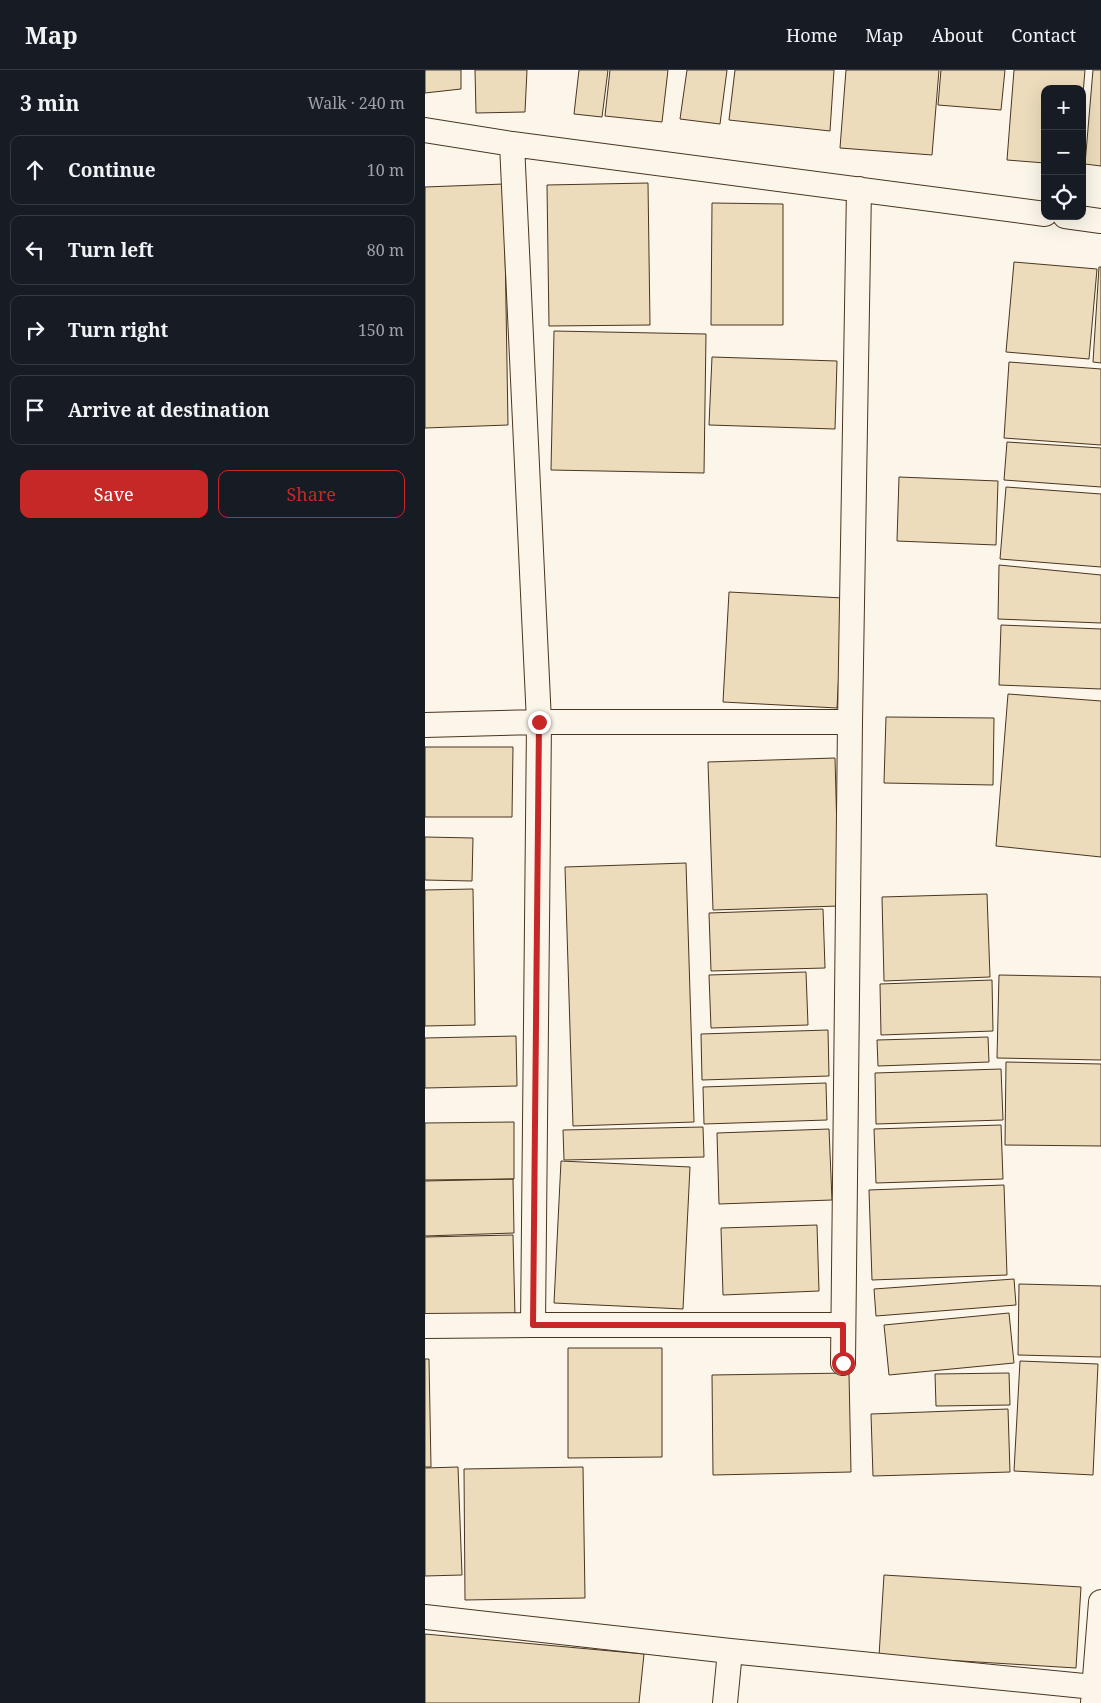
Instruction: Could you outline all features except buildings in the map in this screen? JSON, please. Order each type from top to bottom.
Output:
[{"type":"street","points":[[425,130],[512,144],[1041,213]]},
{"type":"street","points":[[512,144],[539,722],[533,1325]]},
{"type":"street","points":[[843,1363],[850,722],[859,189]]},
{"type":"street","points":[[1086,219],[1101,221]]},
{"type":"street","points":[[425,725],[539,722],[850,722]]},
{"type":"street","points":[[425,1326],[843,1325]]},
{"type":"street","points":[[425,1618],[729,1651],[1093,1695],[1101,1602]]},
{"type":"street","points":[[725,1703],[729,1651]]},
{"type":"route","points":[[539,722],[533,1325],[843,1325],[843,1363]]}]
